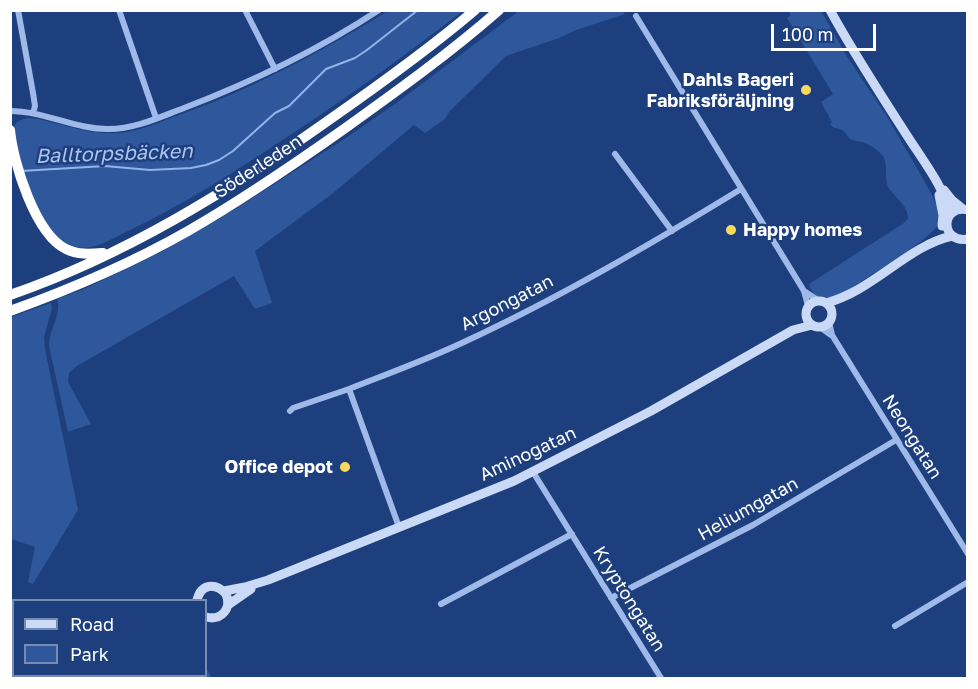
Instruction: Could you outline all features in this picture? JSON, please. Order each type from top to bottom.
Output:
[{"type":"highway","name":"Söderleden","points":[[10,295],[112,252],[182,216],[262,166],[412,61],[475,10]]},
{"type":"highway","name":"Söderleden","points":[[10,311],[81,283],[140,256],[222,211],[362,116],[448,53],[499,10]]},
{"type":"highway","points":[[483,24],[505,10]]},
{"type":"highway","points":[[10,130],[19,171],[36,214],[47,232],[59,245],[71,251],[84,254],[112,252]]},
{"type":"street","points":[[18,10],[33,93],[33,113]]},
{"type":"street","points":[[119,10],[156,118]]},
{"type":"street","points":[[245,10],[275,69]]},
{"type":"street","points":[[10,111],[27,111],[106,129],[139,124],[217,96],[275,69],[323,44],[379,10]]},
{"type":"street","points":[[830,11],[936,181],[952,200],[965,209]]},
{"type":"street","points":[[636,16],[804,291],[807,320],[823,322]]},
{"type":"street","points":[[615,154],[672,231]]},
{"type":"street","points":[[936,181],[943,215],[947,220],[947,228],[963,241]]},
{"type":"street","name":"Argongatan","points":[[290,411],[406,367],[464,342],[567,290],[741,189]]},
{"type":"street","points":[[922,248],[956,210],[965,209]]},
{"type":"street","points":[[823,322],[846,297],[922,248],[940,240],[963,241]]},
{"type":"street","points":[[922,248],[963,241]]},
{"type":"street","points":[[804,291],[823,302],[831,310],[823,322]]},
{"type":"street","points":[[807,310],[815,302],[846,297]]},
{"type":"street","name":"Aminogatan","points":[[794,330],[807,310]]},
{"type":"street","name":"Aminogatan","points":[[207,617],[220,616],[228,605],[264,582],[533,472],[651,411],[794,330],[823,322]]},
{"type":"street","name":"Neongatan","points":[[823,322],[968,554]]},
{"type":"street","points":[[349,389],[399,527]]},
{"type":"street","name":"Heliumgatan","points":[[611,598],[753,525],[896,440]]},
{"type":"street","name":"Kryptongatan","points":[[533,472],[661,678]]},
{"type":"street","name":"Kryptongatan","points":[[441,604],[572,534]]},
{"type":"street","name":"Aminogatan","points":[[196,599],[200,592],[206,588],[217,587],[224,591],[264,582]]},
{"type":"street","points":[[895,626],[968,582]]},
{"type":"street","points":[[224,591],[228,597],[228,605]]},
{"type":"green space","points":[[623,10],[625,14],[506,56],[449,112],[445,119],[425,133],[414,125],[332,194],[255,251],[272,303],[255,309],[234,276],[77,366],[69,373],[68,382],[91,424],[68,432],[49,346],[58,311],[57,299],[84,289],[163,251],[251,199],[395,104],[519,11]]},
{"type":"green space","points":[[388,11],[463,11],[366,83],[249,162],[181,203],[110,240],[97,246],[77,247],[63,241],[51,230],[41,215],[26,179],[13,128],[19,121],[28,118],[36,119],[101,133],[140,129],[207,105],[260,81],[312,55]]},
{"type":"green space","points":[[788,11],[821,11],[848,58],[886,115],[939,210],[939,222],[936,228],[924,239],[839,296],[829,298],[817,296],[809,284],[904,223],[908,214],[888,187],[886,164],[882,155],[867,144],[852,140],[843,131],[830,124],[832,122],[821,102],[833,94],[787,18],[791,15]]},
{"type":"green space","points":[[51,303],[52,308],[44,337],[45,349],[78,510],[33,584],[28,582],[35,547],[11,539],[11,317]]},
{"type":"green space","points":[[11,659],[12,677],[207,677],[207,670],[212,678],[11,678]]},
{"type":"waterway","name":"Balltorpsbäcken","points":[[21,171],[105,166],[150,170],[191,168],[219,160],[233,151],[275,113],[289,106],[326,69],[355,58],[418,10]]},
{"type":"place","name":"Dahls Bageri Fabriksföräljning","points":[[806,90]]},
{"type":"place","name":"Happy homes","points":[[731,230]]},
{"type":"place","name":"Office depot","points":[[345,467]]}]
